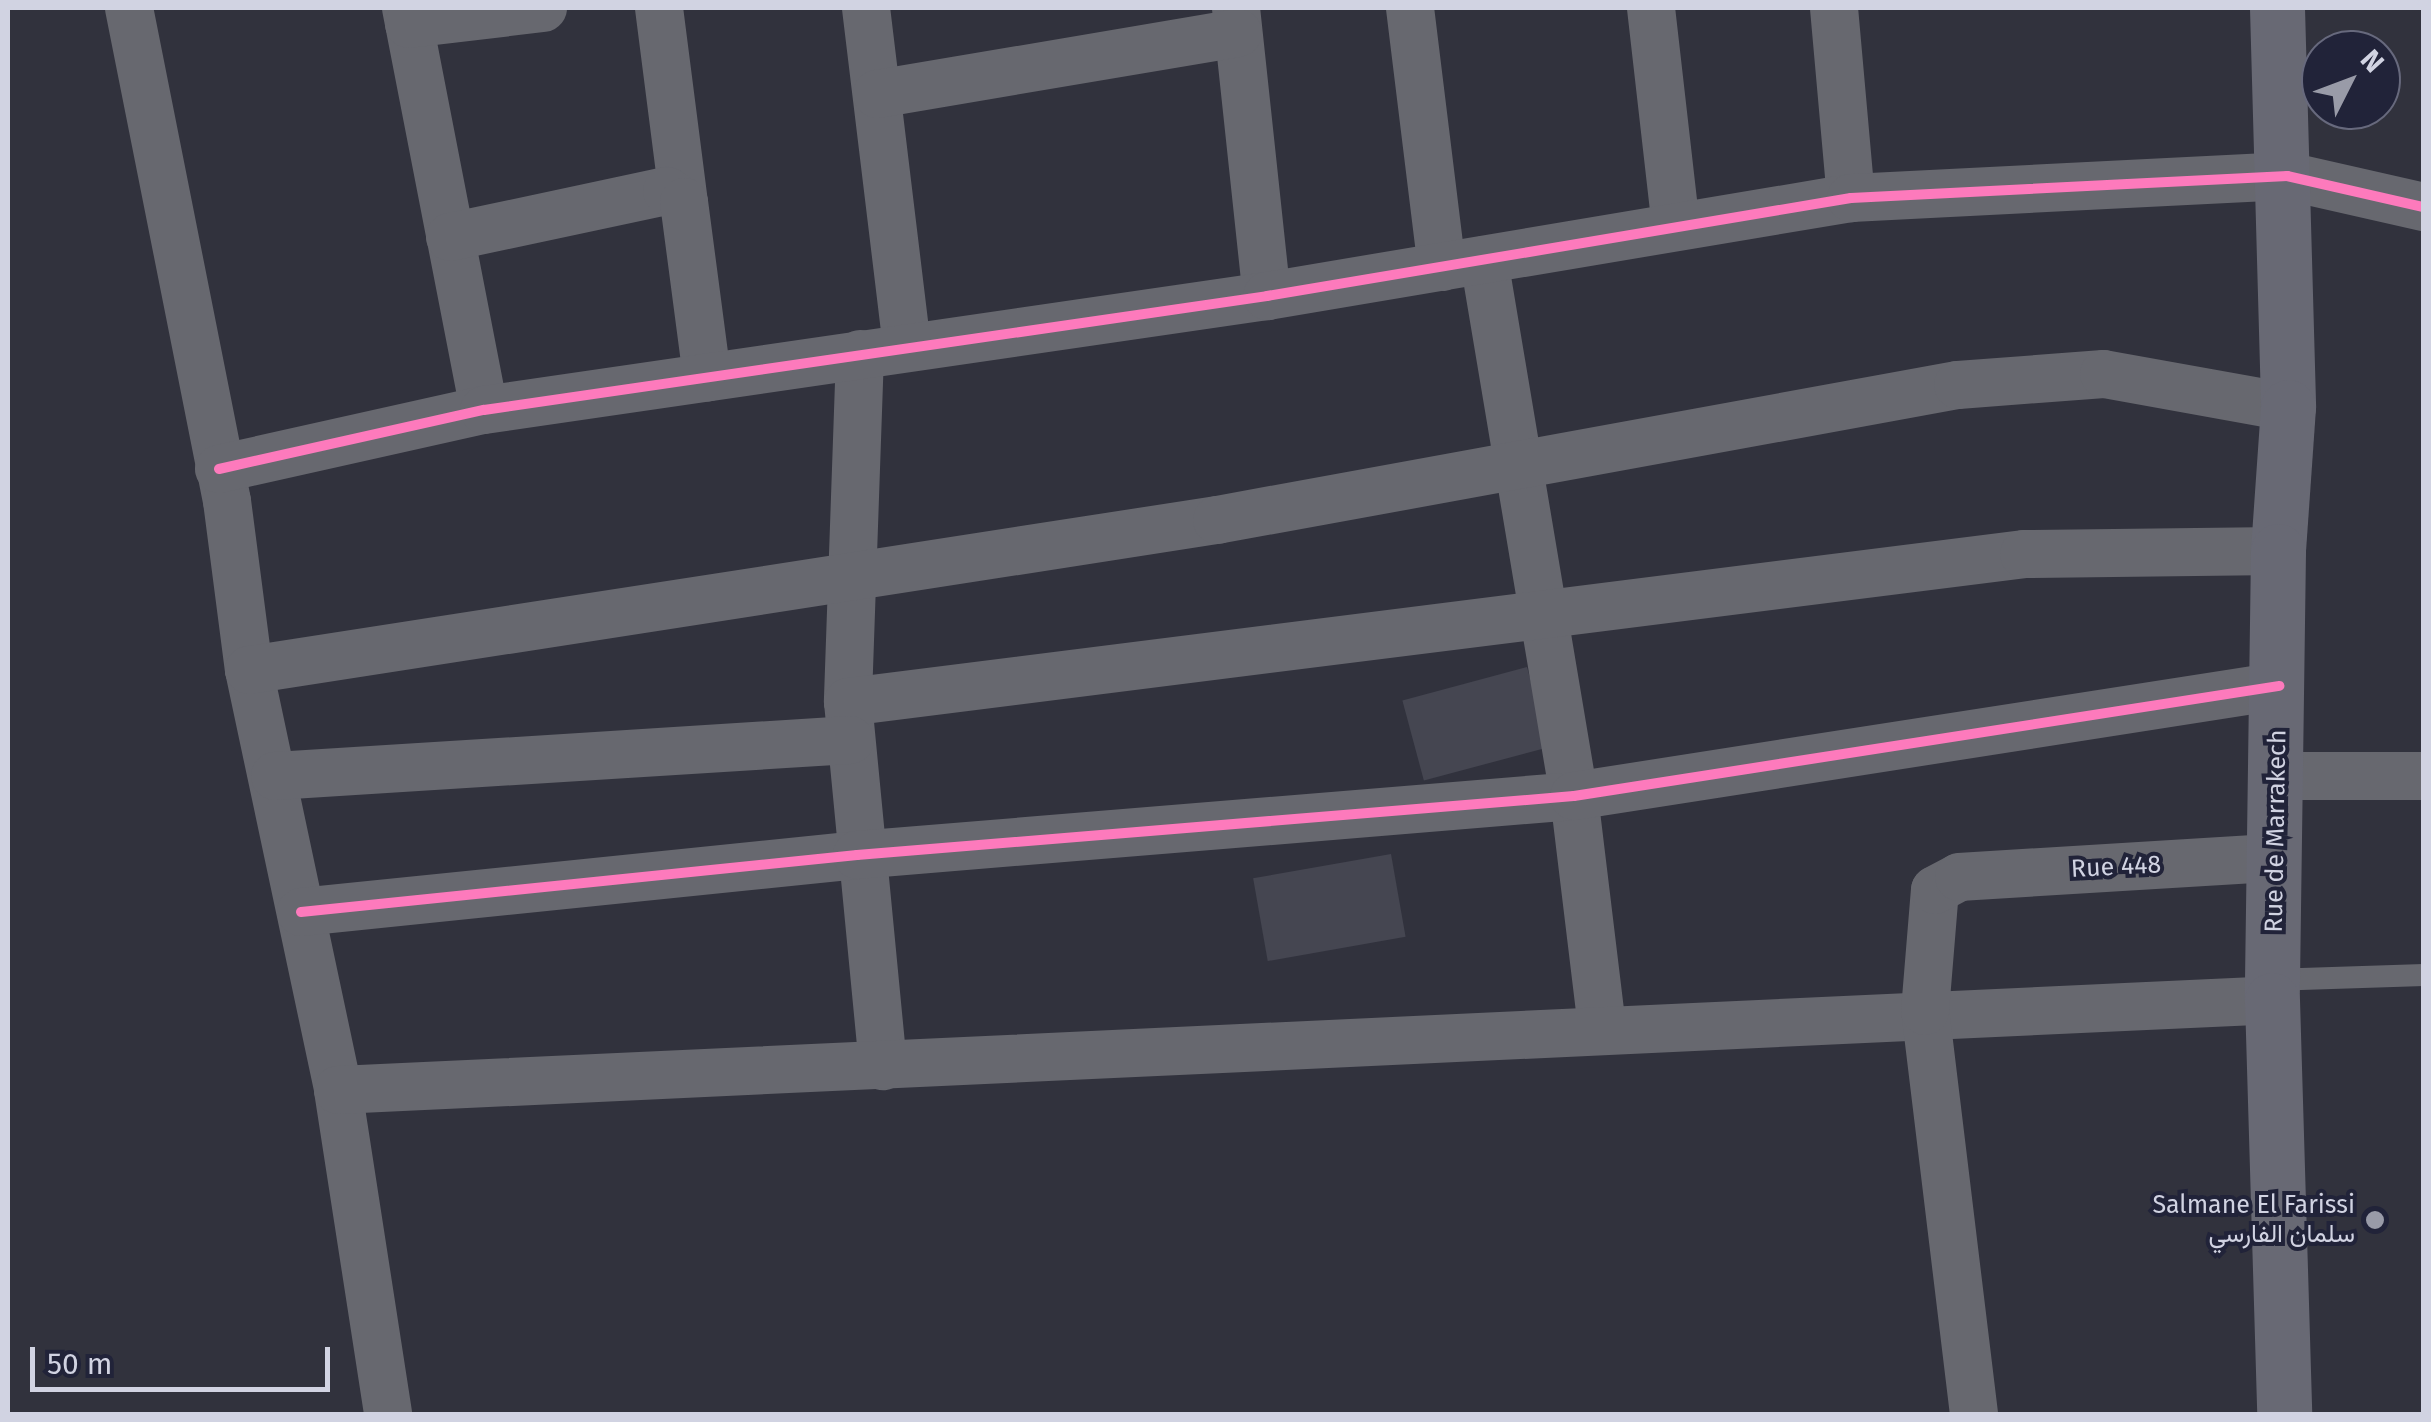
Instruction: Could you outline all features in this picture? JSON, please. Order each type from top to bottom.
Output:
[{"type":"street","points":[[130,8],[220,469],[249,670],[338,1090],[388,1414]]},
{"type":"street","points":[[484,410],[407,16],[543,8]]},
{"type":"street","points":[[659,8],[707,377]]},
{"type":"street","points":[[866,8],[908,348]]},
{"type":"street","points":[[1410,8],[1463,263],[1520,469],[1538,620],[1574,796],[1602,1028]]},
{"type":"street","points":[[1651,8],[1676,227]]},
{"type":"street","points":[[1834,8],[1851,198]]},
{"type":"street","name":"Rue de Marrakech","points":[[2277,8],[2287,176],[2288,407],[2278,551],[2273,990],[2284,1414]]},
{"type":"street","points":[[877,94],[1237,20],[1268,296]]},
{"type":"street","points":[[220,469],[484,410],[1268,296],[1851,198],[2287,176],[2424,207]]},
{"type":"street","points":[[450,237],[668,190],[684,202]]},
{"type":"street","points":[[860,354],[849,721],[857,855],[883,1066]]},
{"type":"street","points":[[249,670],[852,571],[1520,469],[2032,376],[2104,374],[2288,407]]},
{"type":"street","points":[[274,776],[849,721],[1538,620],[2024,554],[2278,551]]},
{"type":"street","points":[[301,912],[857,855],[1574,796],[2279,686]]},
{"type":"street","points":[[2278,776],[2424,776]]},
{"type":"street","name":"Rue 448","points":[[1925,1011],[1928,903],[1959,876],[2274,858]]},
{"type":"street","points":[[338,1090],[883,1066],[2273,990]]},
{"type":"street","points":[[1925,1011],[1974,1414]]},
{"type":"lane","points":[[2273,990],[2424,976]]},
{"type":"building","points":[[1527,667],[1548,747],[1424,781],[1402,700]]},
{"type":"building","points":[[1391,854],[1406,937],[1268,961],[1253,878]]},
{"type":"cycle path","points":[[219,469],[484,410],[1267,296],[1851,198],[2287,176],[2424,207]]},
{"type":"cycle path","points":[[301,912],[857,855],[1574,796],[2279,686]]},
{"type":"place","name":"Salmane El Farissi سلمان الفارسي","points":[[2375,1220]]}]
